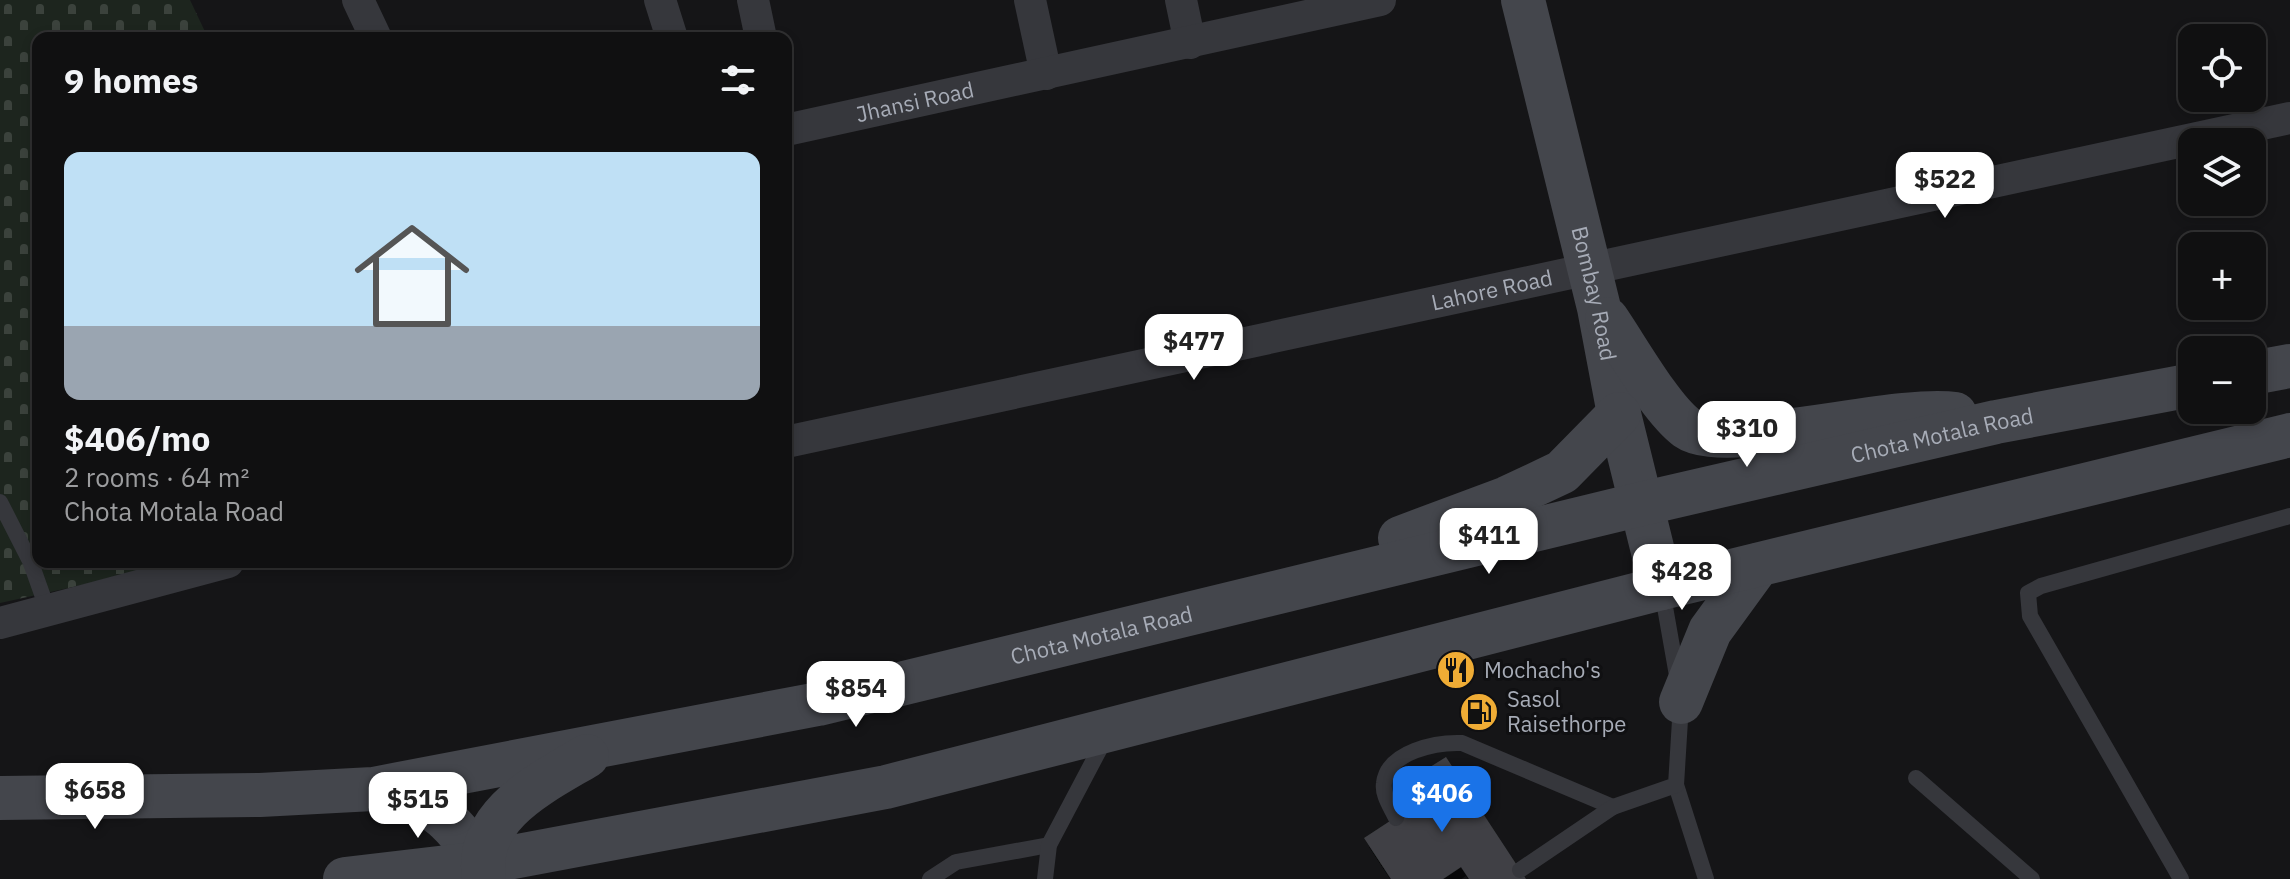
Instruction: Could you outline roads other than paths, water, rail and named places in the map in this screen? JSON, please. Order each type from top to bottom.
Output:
[{"type":"street","points":[[358,0],[373,32]]},
{"type":"street","points":[[660,0],[670,32]]},
{"type":"street","points":[[753,0],[760,32]]},
{"type":"street","points":[[1030,0],[1046,74]]},
{"type":"street","points":[[1181,0],[1190,43]]},
{"type":"street","name":"Jhansi Road","points":[[792,129],[1380,0]]},
{"type":"street","name":"Bombay Road","points":[[1523,0],[1594,287],[1619,414],[1662,588]]},
{"type":"street","name":"Lahore Road","points":[[792,441],[1594,287],[2290,118]]},
{"type":"street","points":[[1594,287],[1673,415],[1694,433],[1738,436],[1933,411],[1996,422]]},
{"type":"street","points":[[2266,370],[2290,366]]},
{"type":"street","name":"Chota Motala Road","points":[[0,798],[260,795],[373,789],[818,704],[1641,504],[1996,422],[2178,388]]},
{"type":"street","points":[[1321,583],[1381,545],[1507,498],[1562,472],[1619,414]]},
{"type":"street","points":[[345,879],[482,871],[648,834],[886,787],[1045,749],[1110,729],[1662,588],[2290,435]]},
{"type":"street","points":[[1681,702],[1710,631],[1758,565]]},
{"type":"street","points":[[0,623],[206,568]]},
{"type":"street","points":[[482,871],[488,835],[501,814],[606,744]]},
{"type":"street","points":[[373,789],[413,797],[428,806],[454,827],[482,871]]},
{"type":"street","points":[[577,879],[648,834]]},
{"type":"lane","points":[[0,502],[32,566]]},
{"type":"lane","points":[[2181,879],[2030,616],[2028,593],[2032,588],[2290,516]]},
{"type":"lane","points":[[33,568],[48,611]]},
{"type":"lane","points":[[1662,588],[1681,702],[1676,785],[1706,879]]},
{"type":"lane","points":[[1045,879],[1049,845],[1110,729]]},
{"type":"lane","points":[[1396,818],[1384,792],[1387,773],[1406,756],[1439,742],[1462,743],[1613,807]]},
{"type":"lane","points":[[1916,778],[2032,879]]},
{"type":"lane","points":[[1520,870],[1613,807],[1676,785]]},
{"type":"lane","points":[[930,879],[956,862],[1049,845]]},
{"type":"place","name":"Mochacho's","points":[[1456,670]]},
{"type":"place","name":"Sasol Raisethorpe","points":[[1479,712]]}]
